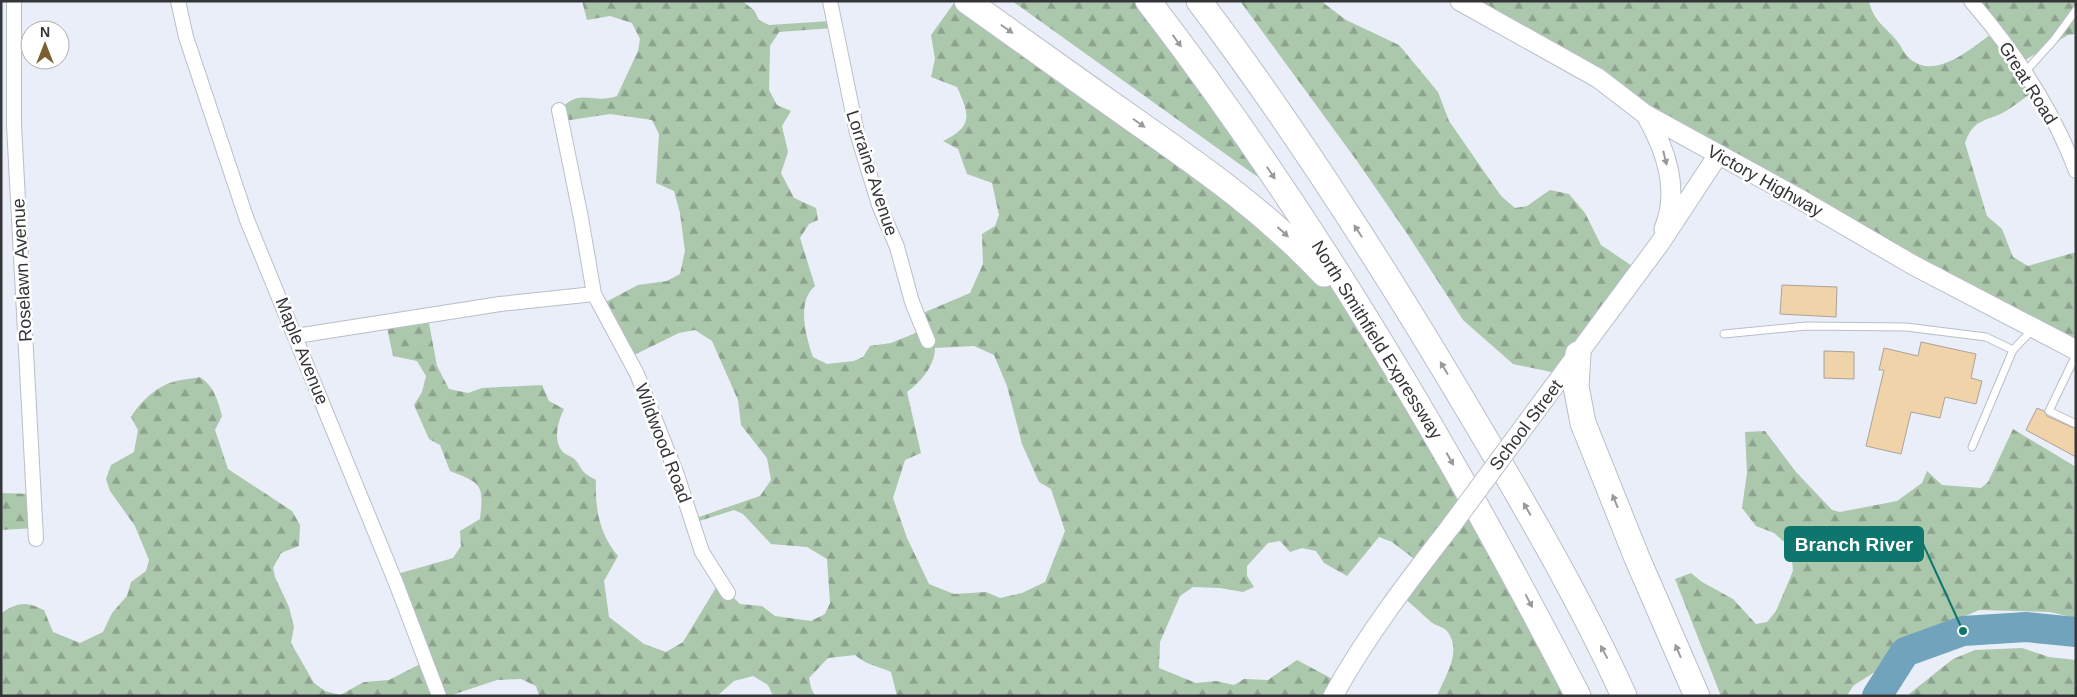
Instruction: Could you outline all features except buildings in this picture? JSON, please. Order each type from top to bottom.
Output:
[{"type":"highway","points":[[967,1],[1260,212],[1286,235],[1331,281],[1387,353]]},
{"type":"highway","name":"North Smithfield Expressway","points":[[1148,1],[1286,195],[1387,353],[1481,513],[1578,696]]},
{"type":"highway","points":[[1199,1],[1231,44],[1357,228],[1424,334],[1534,521],[1609,661],[1624,696]]},
{"type":"highway","points":[[1578,354],[1576,386],[1583,422],[1637,558],[1697,696]]},
{"type":"main road","name":"Victory Highway","points":[[1460,1],[1598,78],[1645,114],[1798,198],[1913,266],[2076,350]]},
{"type":"main road","points":[[1645,114],[1658,136],[1668,164],[1671,196],[1668,220],[1660,243]]},
{"type":"main road","name":"School Street","points":[[1333,696],[1347,670],[1373,632],[1660,243],[1718,155]]},
{"type":"street","name":"Roselawn Avenue","points":[[14,1],[14,125],[36,539]]},
{"type":"street","name":"Maple Avenue","points":[[178,1],[186,37],[247,220],[396,583],[439,696]]},
{"type":"street","name":"Lorraine Avenue","points":[[830,1],[857,133],[879,205],[897,247],[912,302],[928,341]]},
{"type":"street","name":"Great Road","points":[[1972,1],[2024,73],[2059,134],[2076,171]]},
{"type":"street","name":"Wildwood Road","points":[[559,110],[594,294],[637,374],[677,475],[702,552],[728,593]]},
{"type":"street","points":[[296,336],[500,304],[594,294]]},
{"type":"lane","points":[[2024,73],[2054,40],[2076,10]]},
{"type":"lane","points":[[1724,334],[1807,326],[1906,326],[1986,337],[2013,350]]},
{"type":"lane","points":[[1972,448],[2013,350],[2034,328]]},
{"type":"lane","points":[[2076,355],[2049,411],[2076,424]]},
{"type":"green space","points":[[582,1],[742,1],[754,10],[759,20],[769,25],[831,21],[833,28],[779,32],[770,46],[769,90],[777,105],[791,111],[782,126],[788,152],[781,173],[794,198],[816,208],[818,220],[809,224],[800,238],[815,286],[809,293],[806,301],[804,320],[813,357],[827,364],[854,361],[863,357],[870,346],[891,343],[923,330],[923,313],[970,293],[983,264],[982,234],[995,226],[999,215],[992,183],[967,174],[958,149],[943,141],[953,136],[964,125],[966,119],[965,106],[957,87],[931,77],[935,59],[931,35],[954,3],[1223,189],[1324,279],[1370,328],[1565,696],[1437,696],[1451,664],[1453,647],[1451,639],[1446,630],[1431,622],[1399,594],[1417,561],[1392,542],[1379,537],[1347,576],[1324,563],[1316,551],[1302,548],[1290,552],[1280,541],[1268,543],[1247,566],[1247,576],[1254,587],[1243,592],[1220,588],[1193,587],[1180,596],[1160,642],[1159,668],[1196,683],[1216,681],[1234,685],[1244,679],[1268,680],[1297,660],[1338,682],[1331,696],[897,696],[891,672],[868,663],[855,655],[828,658],[809,678],[815,696],[773,696],[768,685],[753,676],[734,681],[717,696],[539,696],[536,686],[521,679],[497,680],[449,696],[1,696],[1,613],[22,604],[37,607],[44,610],[53,632],[80,643],[103,632],[112,613],[127,596],[131,582],[146,571],[149,560],[135,526],[110,491],[106,479],[111,465],[134,452],[138,430],[131,417],[139,406],[155,391],[167,384],[200,377],[212,389],[219,405],[222,416],[215,430],[228,469],[292,511],[300,525],[299,546],[281,553],[273,568],[275,577],[289,607],[294,627],[291,643],[314,683],[325,691],[340,695],[364,682],[389,680],[426,661],[394,575],[453,558],[461,546],[460,531],[480,519],[482,499],[481,492],[475,482],[450,471],[440,445],[429,439],[414,405],[422,392],[426,376],[417,361],[393,356],[386,323],[428,318],[437,366],[449,389],[468,393],[482,388],[542,385],[549,401],[564,409],[558,425],[558,443],[564,453],[574,459],[588,476],[596,480],[596,501],[602,530],[618,556],[604,581],[609,617],[644,644],[666,652],[683,642],[717,586],[722,586],[740,604],[762,606],[775,616],[811,621],[825,614],[830,603],[827,559],[807,547],[771,544],[743,514],[734,510],[696,522],[693,519],[760,496],[771,480],[767,458],[741,425],[738,400],[712,341],[695,330],[679,333],[632,356],[602,304],[638,285],[667,281],[680,274],[685,251],[680,213],[674,191],[656,183],[659,134],[652,120],[610,114],[564,121],[559,112],[566,104],[579,98],[600,99],[617,96],[638,51],[640,39],[632,23],[610,16],[587,20]],"holes":[[[974,346],[994,355],[1007,386],[1022,444],[1039,482],[1051,489],[1065,531],[1045,582],[1022,593],[1000,598],[986,592],[954,594],[929,584],[907,538],[893,498],[905,460],[921,453],[907,392],[930,367],[935,348]]]},
{"type":"green space","points":[[1012,1],[1143,1],[1263,180],[1252,173]]},
{"type":"green space","points":[[1240,1],[1321,1],[1346,20],[1399,45],[1438,92],[1449,121],[1501,196],[1515,208],[1527,206],[1550,190],[1569,194],[1585,213],[1601,245],[1638,270],[1561,374],[1513,364],[1463,320],[1357,161]]},
{"type":"green space","points":[[1474,1],[1869,1],[1873,14],[1897,41],[1908,57],[1918,64],[1929,66],[1953,60],[1995,31],[1974,1],[2076,1],[2076,34],[2068,35],[2020,63],[2035,91],[2006,111],[1977,124],[1965,143],[1987,216],[2002,229],[2013,257],[2028,266],[2076,252],[2076,354],[1722,156]]},
{"type":"green space","points":[[2013,429],[2076,467],[2076,618],[2050,612],[1979,610],[1952,622],[1853,686],[1847,696],[1721,696],[1675,579],[1691,573],[1702,582],[1733,599],[1756,624],[1767,622],[1776,611],[1793,571],[1791,548],[1774,533],[1756,526],[1742,508],[1747,473],[1745,432],[1765,431],[1796,472],[1832,510],[1840,512],[1897,501],[1922,483],[1927,471],[1942,485],[1981,488],[1988,482]]},
{"type":"green space","points":[[1,493],[33,494],[35,528],[1,530]]},
{"type":"green space","points":[[2022,648],[2049,657],[2076,660],[2076,696],[1913,696],[1909,694],[1953,659],[1975,650]]},
{"type":"waterway","points":[[1877,696],[1905,652],[1963,631],[2026,627],[2076,632]]},
{"type":"place","name":"Branch River","points":[[1963,631]]}]
